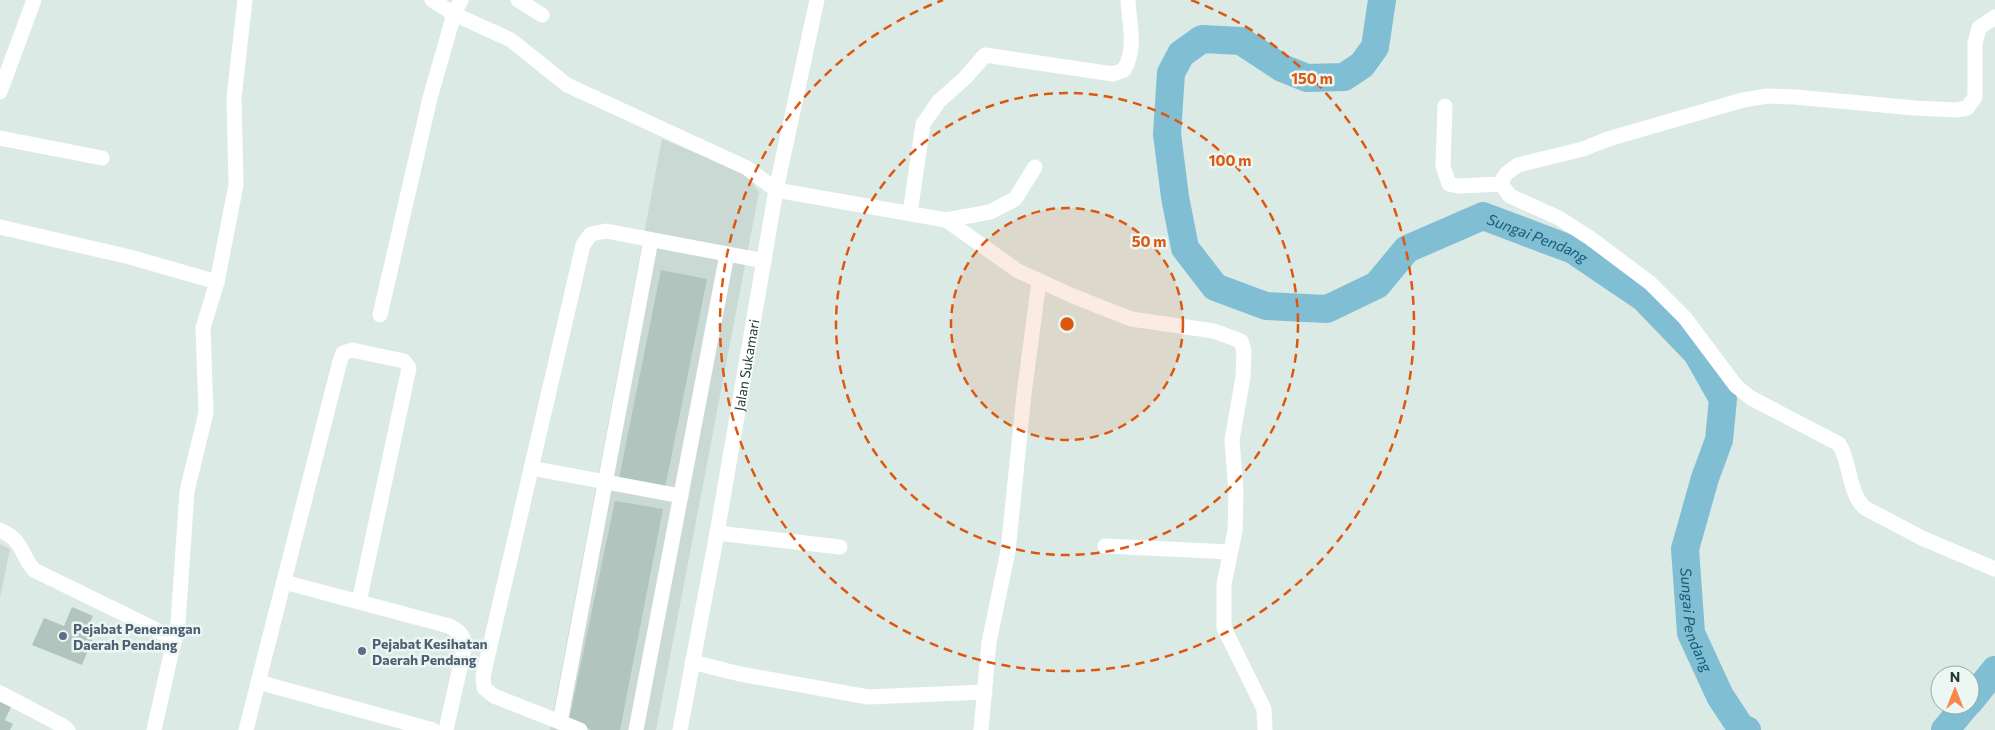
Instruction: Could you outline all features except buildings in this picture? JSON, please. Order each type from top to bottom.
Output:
[{"type":"street","points":[[0,92],[34,0]]},
{"type":"street","points":[[154,730],[178,623],[187,490],[206,413],[203,328],[217,282],[236,185],[234,98],[245,0]]},
{"type":"street","points":[[432,0],[454,14],[511,40],[567,86],[747,168],[776,190],[946,220],[990,212],[1015,199],[1035,167]]},
{"type":"street","points":[[380,315],[430,98],[454,14],[461,0]]},
{"type":"street","points":[[518,0],[542,15]]},
{"type":"street","name":"Jalan Sukamari","points":[[680,730],[717,533],[776,190],[817,0]]},
{"type":"street","points":[[910,213],[923,124],[939,101],[965,78],[984,55],[1113,74],[1124,70],[1129,61],[1132,45],[1128,0]]},
{"type":"street","points":[[1501,184],[1503,177],[1508,171],[1518,165],[1583,149],[1608,139],[1743,100],[1768,96],[1915,108],[1956,110],[1967,108],[1975,98],[1975,43],[1979,28],[1995,17]]},
{"type":"street","points":[[1445,106],[1443,166],[1450,184],[1458,186],[1501,184]]},
{"type":"street","points":[[0,138],[102,158]]},
{"type":"street","points":[[1501,184],[1510,196],[1559,218],[1590,238],[1650,283],[1684,318],[1736,386],[1751,398],[1839,444],[1846,458],[1858,500],[1865,508],[1924,539],[1995,568]]},
{"type":"street","points":[[946,220],[1018,271],[1039,281],[1131,319],[1214,332],[1241,342],[1244,351],[1243,378],[1232,440],[1236,492],[1236,531],[1224,584],[1224,628],[1264,709],[1265,730]]},
{"type":"street","points":[[0,227],[130,257],[217,282]]},
{"type":"street","points":[[580,730],[494,696],[484,688],[482,676],[583,245],[591,234],[598,232],[764,261]]},
{"type":"street","points":[[560,722],[651,240]]},
{"type":"street","points":[[636,730],[727,254]]},
{"type":"street","points":[[981,730],[989,642],[1008,551],[1024,394],[1039,281]]},
{"type":"street","points":[[246,730],[340,361],[344,353],[352,350],[404,361],[409,368],[359,602]]},
{"type":"street","points":[[531,468],[681,496]]},
{"type":"street","points":[[0,530],[12,536],[19,543],[27,562],[34,570],[174,639]]},
{"type":"street","points":[[717,533],[840,547]]},
{"type":"street","points":[[1105,546],[1230,552]]},
{"type":"street","points":[[284,582],[449,626],[459,631],[464,637],[465,646],[446,730]]},
{"type":"street","points":[[692,662],[740,674],[868,697],[984,692]]},
{"type":"street","points":[[258,682],[433,730]]},
{"type":"street","points":[[0,693],[68,730]]},
{"type":"shaded area","points":[[662,139],[746,174],[759,192],[656,730],[550,730]]},
{"type":"shaded area","points":[[0,544],[10,549],[0,598]]},
{"type":"waterway","name":"Sungai Pendang","points":[[1382,0],[1375,47],[1362,65],[1344,77],[1307,78],[1282,68],[1241,41],[1202,39],[1181,54],[1171,73],[1167,134],[1175,197],[1185,248],[1215,287],[1266,306],[1327,309],[1377,285],[1407,249],[1483,216],[1573,250],[1644,298],[1697,353],[1723,399],[1719,440],[1705,478],[1685,549],[1691,633],[1720,696],[1741,728],[1747,730]]},
{"type":"waterway","name":"Sungai Pendang","points":[[1980,689],[1995,670]]},
{"type":"waterway","name":"Sungai Pendang","points":[[1945,730],[1958,715]]},
{"type":"place","name":"Pejabat Penerangan Daerah Pendang","points":[[63,636]]},
{"type":"place","name":"Pejabat Kesihatan Daerah Pendang","points":[[362,651]]}]
